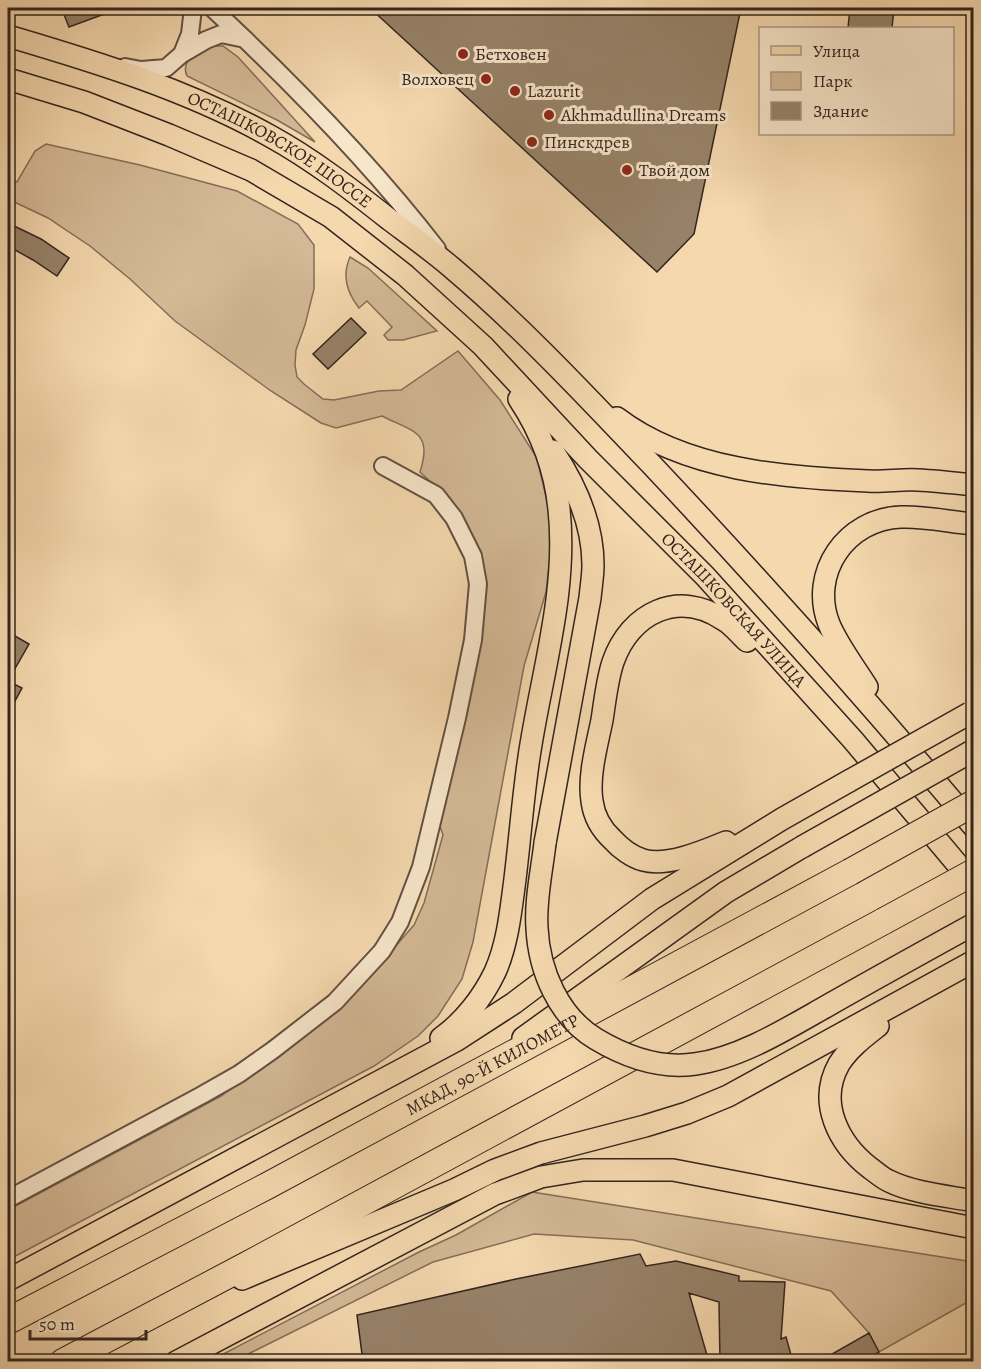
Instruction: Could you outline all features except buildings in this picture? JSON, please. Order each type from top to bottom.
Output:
[{"type":"highway","name":"МКАД, 90-Й КИЛОМЕТР","points":[[8,1321],[267,1186],[974,803]]},
{"type":"highway","points":[[63,1362],[974,872]]},
{"type":"main road","name":"ОСТАШКОВСКОЕ ШОССЕ","points":[[8,36],[98,63],[186,96],[270,136],[349,188],[450,266],[515,327]]},
{"type":"main road","name":"ОСТАШКОВСКОЕ ШОССЕ","points":[[8,79],[93,105],[251,170],[331,217],[405,275],[483,346]]},
{"type":"main road","name":"ОСТАШКОВСКАЯ УЛИЦА","points":[[515,327],[732,551],[891,729],[974,827]]},
{"type":"main road","points":[[483,346],[566,470],[578,496],[588,527],[593,564],[590,598],[545,843],[539,890],[537,928],[543,970],[559,1003],[583,1031],[617,1052],[657,1064],[695,1064],[744,1050],[974,924]]},
{"type":"main road","name":"ОСТАШКОВСКАЯ УЛИЦА","points":[[483,346],[588,459],[705,576],[853,740],[974,884]]},
{"type":"main road","points":[[568,380],[625,424],[651,439],[682,453],[715,463],[782,474],[869,482],[917,480],[974,485]]},
{"type":"main road","points":[[389,1076],[447,1034],[470,1012],[495,971],[504,943],[512,900],[529,757],[556,600],[561,555],[559,508],[550,463],[532,418]]},
{"type":"main road","points":[[891,729],[829,624],[823,600],[825,578],[831,558],[862,528],[881,521],[900,517],[974,524]]},
{"type":"main road","points":[[782,819],[695,855],[667,861],[643,860],[619,847],[601,829],[592,801],[593,766],[613,663],[625,636],[641,619],[658,609],[680,606],[702,609],[724,620],[853,740]]},
{"type":"main road","points":[[8,1281],[458,1040],[514,1003],[652,899],[782,819],[972,711]]},
{"type":"main road","points":[[467,1078],[726,892],[974,750]]},
{"type":"main road","points":[[129,1326],[454,1190],[495,1170],[541,1153],[687,1113],[728,1096],[974,961]]},
{"type":"main road","points":[[933,984],[857,1042],[839,1064],[833,1080],[831,1112],[837,1130],[849,1149],[887,1180],[902,1186],[974,1201]]},
{"type":"main road","points":[[176,1362],[495,1194],[541,1177],[572,1172],[673,1170],[974,1228]]},
{"type":"street","points":[[183,54],[190,34],[193,8]]},
{"type":"street","points":[[212,8],[246,39],[369,166],[399,200],[450,266]]},
{"type":"street","points":[[98,63],[141,69],[166,68],[183,54],[221,34],[246,39]]},
{"type":"street","points":[[8,1199],[202,1095],[239,1074],[273,1050],[335,1002],[382,951],[400,922],[421,867],[458,718],[473,640],[478,584],[473,556],[454,518],[442,502],[436,495],[383,466]]},
{"type":"green space","points":[[208,46],[223,46],[238,57],[315,142],[277,120],[187,76],[185,71],[188,61]]},
{"type":"green space","points":[[46,144],[140,165],[237,191],[298,224],[314,245],[314,289],[296,350],[295,365],[297,377],[323,399],[334,400],[379,391],[401,390],[458,351],[500,400],[537,458],[549,510],[551,548],[546,592],[524,666],[473,942],[462,979],[438,1016],[418,1036],[374,1066],[8,1260],[8,1210],[221,1096],[280,1052],[386,957],[414,925],[424,903],[443,835],[437,818],[483,575],[438,489],[420,472],[424,449],[422,441],[412,430],[382,416],[336,428],[321,423],[271,391],[175,321],[90,246],[48,218],[8,199],[8,190],[12,181],[17,182],[35,151]]},
{"type":"green space","points":[[350,257],[368,268],[437,331],[403,340],[388,340],[384,335],[392,327],[367,301],[359,308],[351,296],[346,277]]},
{"type":"green space","points":[[532,1192],[973,1262],[973,1299],[879,1352],[869,1333],[831,1291],[633,1240],[534,1234],[433,1262],[234,1361],[208,1362],[456,1235]]},
{"type":"place","name":"Бетховен","points":[[463,54]]},
{"type":"place","name":"Волховец","points":[[486,79]]},
{"type":"place","name":"Lazurit","points":[[515,91]]},
{"type":"place","name":"Akhmadullina Dreams","points":[[549,115]]},
{"type":"place","name":"Пинскдрев","points":[[532,142]]},
{"type":"place","name":"Твой дом","points":[[627,170]]}]
